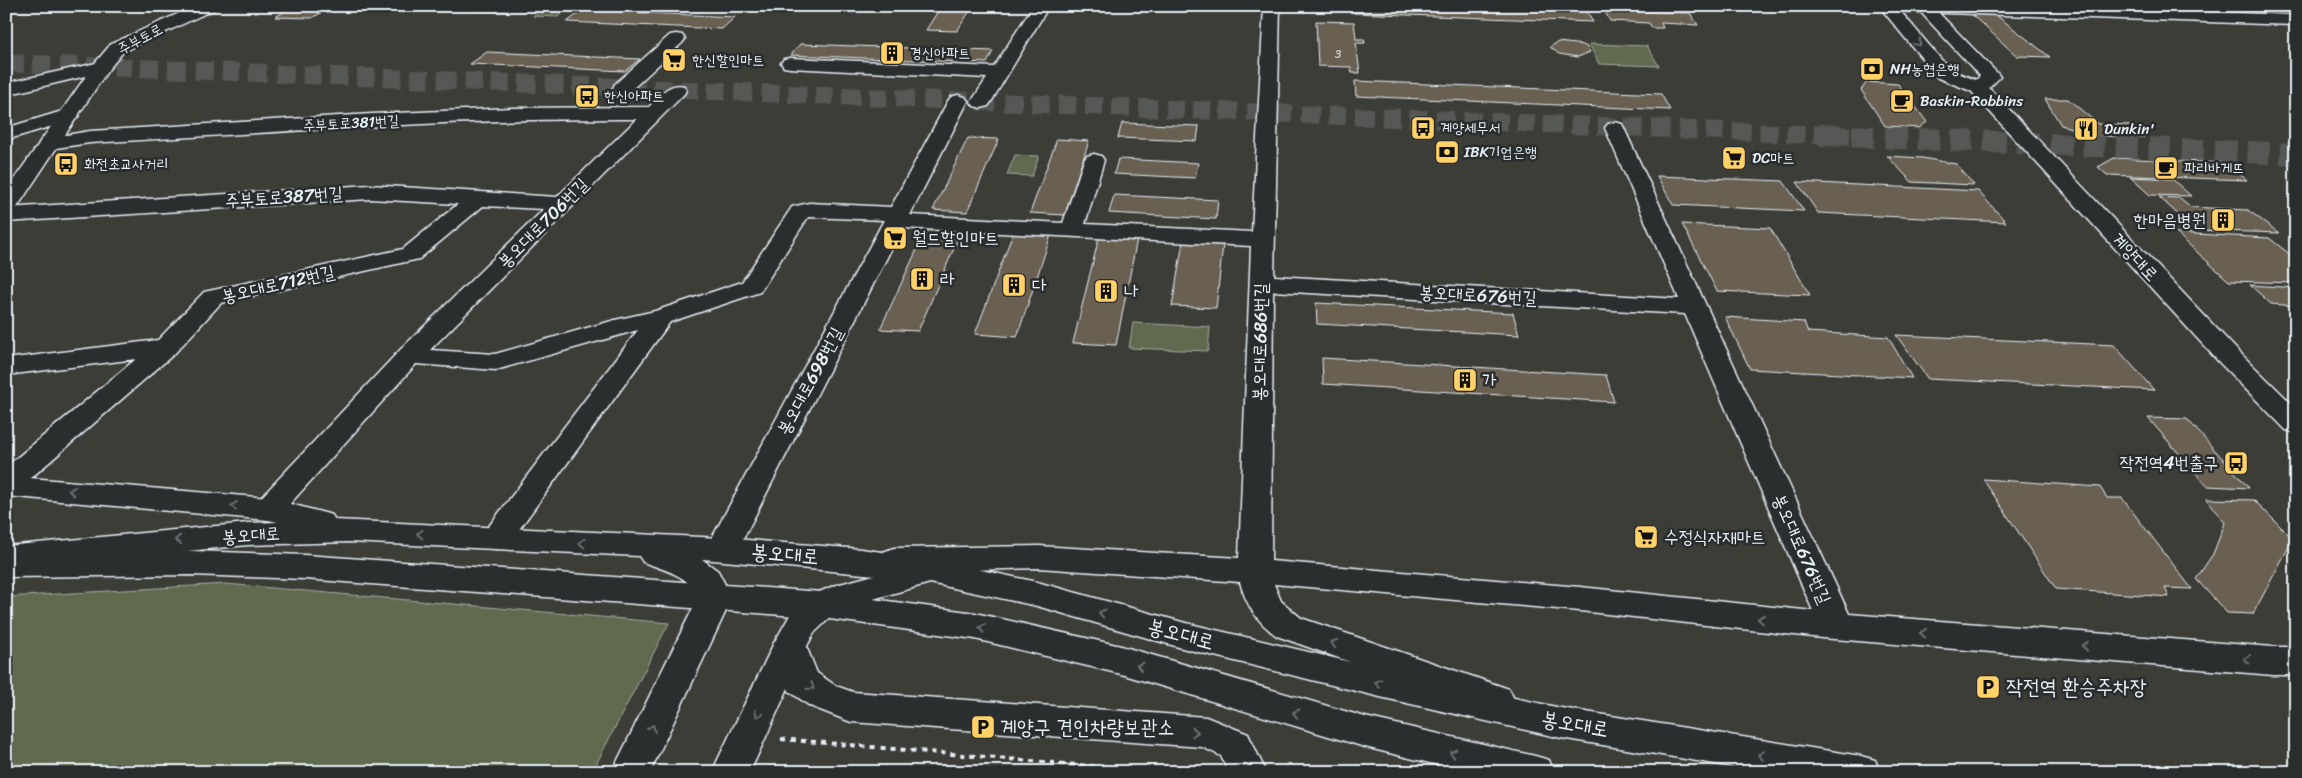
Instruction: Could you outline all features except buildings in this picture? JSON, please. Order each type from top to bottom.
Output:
[{"type":"street","name":"주부토로","points":[[6,207],[101,67],[117,48],[209,6]]},
{"type":"street","name":"봉오대로698번길","points":[[722,548],[897,218],[970,102],[1000,72],[1042,6]]},
{"type":"street","name":"봉오대로686번길","points":[[1272,6],[1261,283],[1255,571],[1259,594],[1272,616],[1289,627],[1561,723]]},
{"type":"street","points":[[1887,6],[2296,20]]},
{"type":"street","name":"계양대로","points":[[1887,6],[1944,74],[1978,87],[2028,144],[2227,355],[2296,424]]},
{"type":"street","points":[[1924,7],[1991,77],[1978,87]]},
{"type":"street","points":[[622,88],[676,39]]},
{"type":"street","points":[[790,63],[1000,72]]},
{"type":"street","points":[[6,89],[101,67]]},
{"type":"street","name":"봉오대로706번길","points":[[268,509],[409,356],[677,90]]},
{"type":"street","name":"주부토로381번길","points":[[49,143],[90,137],[474,116],[568,112],[654,113]]},
{"type":"street","points":[[6,134],[69,115]]},
{"type":"street","name":"봉오대로676번길","points":[[1615,128],[1837,626]]},
{"type":"street","points":[[1072,230],[1094,160]]},
{"type":"street","name":"주부토로387번길","points":[[6,215],[370,192],[562,204]]},
{"type":"street","name":"봉오대로712번길","points":[[6,484],[166,347],[214,297],[411,254],[478,199]]},
{"type":"street","points":[[409,356],[496,362],[624,325],[660,317],[751,287],[800,212],[809,210],[1072,230],[1263,240]]},
{"type":"street","name":"봉오대로676번길","points":[[1261,283],[1695,307]]},
{"type":"street","points":[[496,538],[660,317]]},
{"type":"street","points":[[6,367],[166,347]]},
{"type":"street","points":[[6,484],[268,509],[349,530]]},
{"type":"street","name":"봉오대로","points":[[6,558],[248,534],[349,530],[631,546],[722,548],[861,561],[930,571],[1037,594],[1182,635],[1371,681],[1561,723],[1861,772]]},
{"type":"street","points":[[631,546],[696,569],[712,586],[715,598],[631,772]]},
{"type":"street","points":[[861,561],[1040,557],[1255,571],[1580,600],[1837,626],[2273,661],[2296,661]]},
{"type":"street","points":[[6,568],[58,564],[192,563],[305,567],[822,605],[975,626],[1121,660],[1365,732],[1535,772]]},
{"type":"street","points":[[731,772],[790,645],[802,624],[822,605],[848,594],[930,571]]},
{"type":"street","points":[[790,645],[802,680],[823,696],[851,707],[1206,732],[1235,745],[1247,772]]},
{"type":"path","points":[[748,736],[1156,772]]},
{"type":"green space","points":[[546,6],[573,6],[558,17],[533,16]]},
{"type":"green space","points":[[1589,44],[1647,46],[1659,66],[1599,64]]},
{"type":"green space","points":[[1015,155],[1039,156],[1032,176],[1007,175]]},
{"type":"green space","points":[[1133,323],[1210,327],[1208,351],[1129,348]]},
{"type":"green space","points":[[226,584],[669,623],[592,772],[6,772],[6,597]]},
{"type":"tunnel","points":[[6,63],[1850,136]]},
{"type":"tunnel","points":[[1819,135],[2296,154]]},
{"type":"place","name":"경신아파트","points":[[892,53]]},
{"type":"place","name":"한신할인마트","points":[[674,60]]},
{"type":"place","name":"NH농협은행","points":[[1872,69]]},
{"type":"place","name":"한신아파트","points":[[587,96]]},
{"type":"place","name":"Baskin-Robbins","points":[[1902,101]]},
{"type":"place","name":"계양세무서","points":[[1423,128]]},
{"type":"place","name":"Dunkin'","points":[[2086,129]]},
{"type":"place","name":"IBK기업은행","points":[[1447,152]]},
{"type":"place","name":"DC마트","points":[[1734,158]]},
{"type":"place","name":"화전초교사거리","points":[[66,164]]},
{"type":"place","name":"파리바게뜨","points":[[2166,168]]},
{"type":"place","name":"한마음병원","points":[[2223,220]]},
{"type":"place","name":"월드할인마트","points":[[895,238]]},
{"type":"place","name":"라","points":[[922,279]]},
{"type":"place","name":"다","points":[[1014,285]]},
{"type":"place","name":"나","points":[[1106,291]]},
{"type":"place","name":"가","points":[[1465,380]]},
{"type":"place","name":"작전역4번출구","points":[[2236,463]]},
{"type":"place","name":"수정식자재마트","points":[[1646,537]]},
{"type":"place","name":"작전역 환승주차장","points":[[1988,687]]},
{"type":"place","name":"계양구 견인차량보관소","points":[[983,727]]}]
